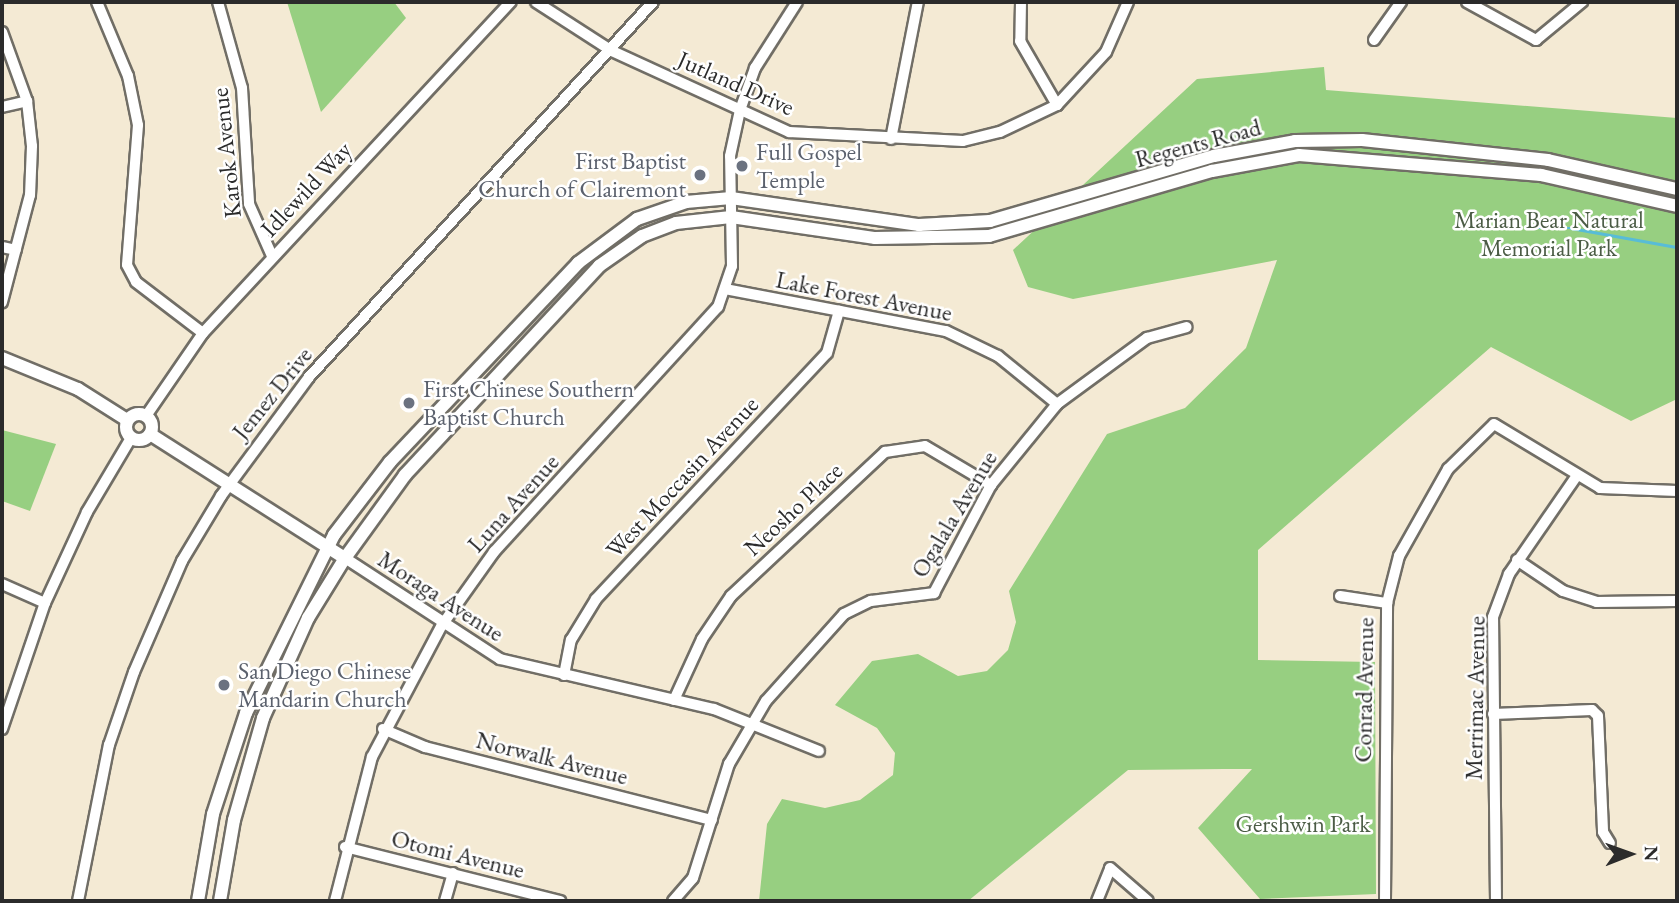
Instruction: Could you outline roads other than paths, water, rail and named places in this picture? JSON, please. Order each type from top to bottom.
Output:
[{"type":"main road","name":"Regents Road","points":[[198,901],[213,814],[246,713],[326,547],[390,462],[598,242],[663,210],[731,198],[919,225],[990,222],[1214,156],[1294,141],[1362,140],[1548,160],[1677,189]]},
{"type":"main road","name":"Regents Road","points":[[220,901],[234,820],[263,719],[308,618],[345,558],[405,475],[599,266],[624,246],[676,223],[732,217],[875,238],[989,236],[1212,171],[1299,155],[1541,175],[1677,206]]},
{"type":"main road","points":[[2,358],[78,389],[127,420],[146,416],[150,434],[131,438],[127,420]]},
{"type":"main road","name":"Moraga Avenue","points":[[150,434],[345,558]]},
{"type":"street","points":[[97,2],[128,76],[138,125],[127,265],[135,282],[203,333]]},
{"type":"street","name":"Karok Avenue","points":[[218,2],[242,88],[249,204],[272,256]]},
{"type":"street","name":"Idlewild Way","points":[[146,416],[203,333],[511,2]]},
{"type":"street","name":"Jutland Drive","points":[[537,2],[612,51],[789,132],[963,141],[1000,132],[1057,105]]},
{"type":"street","name":"Jemez Drive","points":[[78,901],[109,745],[134,672],[182,561],[229,485],[309,377],[612,51],[653,2]]},
{"type":"street","name":"Luna Avenue","points":[[335,901],[345,848],[383,729],[442,625],[495,552],[703,328],[725,289],[740,110],[760,58],[797,2]]},
{"type":"street","points":[[891,139],[918,2]]},
{"type":"street","points":[[1021,2],[1020,41],[1057,105],[1106,52],[1128,2]]},
{"type":"street","points":[[1374,40],[1401,2]]},
{"type":"street","points":[[1468,2],[1536,40],[1582,2]]},
{"type":"street","points":[[2,32],[27,101],[30,195],[2,302]]},
{"type":"street","points":[[2,107],[27,101]]},
{"type":"street","points":[[2,247],[16,250]]},
{"type":"street","name":"Lake Forest Avenue","points":[[725,289],[966,339],[1057,404]]},
{"type":"street","name":"West Moccasin Avenue","points":[[564,675],[571,639],[596,599],[827,354],[839,311]]},
{"type":"street","name":"Ogalala Avenue","points":[[673,901],[694,878],[729,764],[751,723],[844,614],[871,601],[934,593],[991,485],[1057,404],[1147,338],[1186,327]]},
{"type":"street","name":"Conrad Avenue","points":[[1385,901],[1387,603],[1421,509],[1488,428],[1509,428],[1576,477]]},
{"type":"street","points":[[2,729],[45,603],[87,512],[131,438]]},
{"type":"street","name":"Neosho Place","points":[[674,700],[702,639],[732,596],[885,452],[925,446],[991,485]]},
{"type":"street","points":[[1576,477],[1618,493],[1677,491]]},
{"type":"street","name":"Merrimac Avenue","points":[[1496,901],[1493,617],[1517,560],[1576,477]]},
{"type":"street","name":"Moraga Avenue","points":[[345,558],[442,625],[500,659],[674,700],[751,723],[819,751]]},
{"type":"street","points":[[1517,560],[1563,591],[1596,602],[1677,601]]},
{"type":"street","points":[[2,584],[45,603]]},
{"type":"street","points":[[1340,597],[1387,603]]},
{"type":"street","points":[[1493,714],[1592,710],[1598,716],[1603,832],[1610,843]]},
{"type":"street","name":"Norwalk Avenue","points":[[383,729],[425,747],[712,820]]},
{"type":"street","name":"Otomi Avenue","points":[[345,848],[560,901]]},
{"type":"street","points":[[1097,901],[1110,868],[1148,901]]},
{"type":"street","points":[[445,901],[453,873]]},
{"type":"waterway","points":[[1525,228],[1571,228],[1677,247]]},
{"type":"place","name":"Full Gospel Temple","points":[[742,166]]},
{"type":"place","name":"First Baptist Church of Clairemont","points":[[700,175]]},
{"type":"place","name":"First Chinese Southern Baptist Church","points":[[409,403]]},
{"type":"place","name":"San Diego Chinese Mandarin Church","points":[[224,685]]},
{"type":"park label","name":"Marian Bear Natural Memorial Park","points":[[1549,234]]},
{"type":"park label","name":"Gershwin Park","points":[[1303,824]]}]
